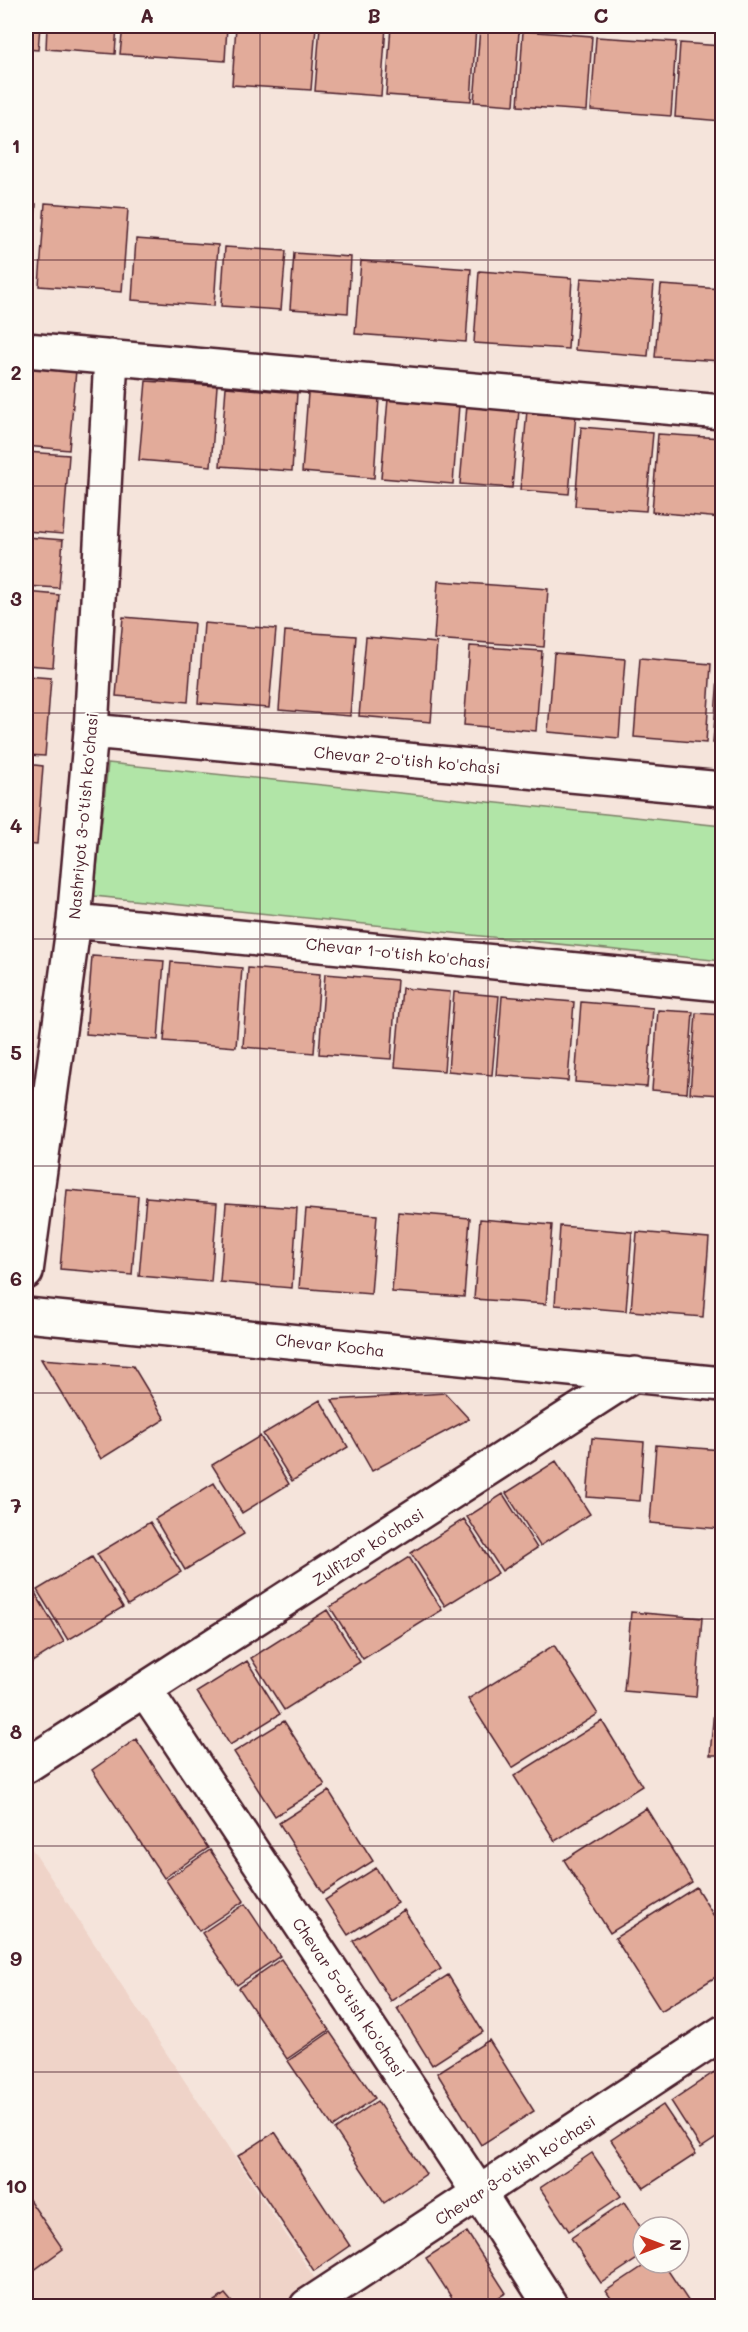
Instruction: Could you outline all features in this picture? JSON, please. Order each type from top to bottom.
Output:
[{"type":"street","points":[[26,350],[723,411]]},
{"type":"street","name":"Nashriyot 3-o'tish ko'chasi","points":[[26,1272],[74,921],[91,731],[111,357]]},
{"type":"street","name":"Chevar 2-o'tish ko'chasi","points":[[91,731],[723,789]]},
{"type":"street","name":"Chevar 1-o'tish ko'chasi","points":[[74,921],[723,984]]},
{"type":"street","name":"Chevar Kocha","points":[[26,1315],[635,1374]]},
{"type":"street","points":[[635,1374],[723,1384]]},
{"type":"street","name":"Zulfizor ko'chasi","points":[[26,1766],[635,1374]]},
{"type":"street","name":"Chevar 5-o'tish ko'chasi","points":[[145,1690],[479,2193],[551,2307]]},
{"type":"street","name":"Chevar 3-o'tish ko'chasi","points":[[307,2307],[723,2033]]},
{"type":"shaded area","points":[[26,1840],[321,2288],[294,2306],[26,2306]]},
{"type":"green space","points":[[108,763],[722,826],[722,961],[94,896]]},
{"type":"building","points":[[26,26],[40,26],[38,50],[26,49]]},
{"type":"building","points":[[47,26],[117,26],[115,54],[46,49]]},
{"type":"building","points":[[123,26],[227,26],[225,61],[120,54]]},
{"type":"building","points":[[236,26],[316,26],[311,90],[232,85]]},
{"type":"building","points":[[320,26],[386,26],[381,96],[315,91]]},
{"type":"building","points":[[391,26],[476,27],[471,101],[386,95]]},
{"type":"building","points":[[480,28],[519,31],[514,105],[474,102]]},
{"type":"building","points":[[523,31],[592,36],[587,111],[518,106]]},
{"type":"building","points":[[596,37],[676,42],[671,116],[591,110]]},
{"type":"building","points":[[680,43],[722,46],[722,121],[675,117]]},
{"type":"building","points":[[26,203],[36,204],[30,286],[26,286]]},
{"type":"building","points":[[45,203],[128,209],[122,292],[39,286]]},
{"type":"building","points":[[136,239],[218,245],[214,306],[132,300]]},
{"type":"building","points":[[225,247],[286,251],[281,310],[221,306]]},
{"type":"building","points":[[294,253],[351,257],[348,313],[290,309]]},
{"type":"building","points":[[361,261],[471,269],[466,342],[355,334]]},
{"type":"building","points":[[479,271],[572,278],[568,349],[474,343]]},
{"type":"building","points":[[581,278],[654,283],[648,356],[575,350]]},
{"type":"building","points":[[661,285],[722,289],[722,361],[655,357]]},
{"type":"building","points":[[26,366],[76,370],[69,450],[26,446]]},
{"type":"building","points":[[146,381],[217,386],[211,466],[139,460]]},
{"type":"building","points":[[226,387],[297,393],[292,471],[220,466]]},
{"type":"building","points":[[308,393],[379,398],[374,478],[302,472]]},
{"type":"building","points":[[388,399],[459,405],[453,484],[381,478]]},
{"type":"building","points":[[467,405],[519,410],[512,488],[460,484]]},
{"type":"building","points":[[527,410],[576,414],[569,494],[520,490]]},
{"type":"building","points":[[581,427],[653,433],[646,511],[575,506]]},
{"type":"building","points":[[658,434],[722,438],[722,518],[652,512]]},
{"type":"building","points":[[26,452],[69,455],[63,534],[26,531]]},
{"type":"building","points":[[26,537],[63,540],[59,588],[26,586]]},
{"type":"building","points":[[438,581],[548,589],[544,647],[434,639]]},
{"type":"building","points":[[26,592],[59,595],[53,667],[26,665]]},
{"type":"building","points":[[123,617],[194,623],[188,702],[116,696]]},
{"type":"building","points":[[204,623],[276,629],[269,708],[198,703]]},
{"type":"building","points":[[285,631],[356,636],[350,716],[279,710]]},
{"type":"building","points":[[366,637],[437,643],[431,722],[359,716]]},
{"type":"building","points":[[470,646],[542,651],[536,731],[464,725]]},
{"type":"building","points":[[554,653],[625,659],[619,738],[548,732]]},
{"type":"building","points":[[640,658],[711,664],[706,743],[634,737]]},
{"type":"building","points":[[719,664],[722,665],[722,744],[713,743]]},
{"type":"building","points":[[26,676],[51,678],[45,756],[26,755]]},
{"type":"building","points":[[26,764],[43,766],[37,845],[26,844]]},
{"type":"building","points":[[92,956],[164,961],[158,1040],[86,1034]]},
{"type":"building","points":[[171,962],[242,968],[236,1047],[164,1041]]},
{"type":"building","points":[[248,968],[320,974],[314,1053],[243,1047]]},
{"type":"building","points":[[325,974],[397,980],[391,1059],[319,1054]]},
{"type":"building","points":[[402,988],[450,992],[444,1071],[395,1067]]},
{"type":"building","points":[[454,992],[499,996],[492,1075],[448,1071]]},
{"type":"building","points":[[502,996],[574,1002],[568,1081],[496,1075]]},
{"type":"building","points":[[581,1002],[653,1008],[647,1087],[575,1082]]},
{"type":"building","points":[[658,1010],[693,1012],[687,1093],[652,1090]]},
{"type":"building","points":[[696,1013],[722,1015],[722,1095],[690,1093]]},
{"type":"building","points":[[67,1190],[138,1196],[132,1275],[60,1269]]},
{"type":"building","points":[[146,1197],[217,1203],[211,1282],[139,1276]]},
{"type":"building","points":[[226,1203],[297,1208],[292,1288],[220,1282]]},
{"type":"building","points":[[306,1209],[377,1215],[371,1294],[299,1288]]},
{"type":"building","points":[[398,1212],[470,1218],[464,1297],[392,1292]]},
{"type":"building","points":[[480,1219],[552,1225],[546,1304],[474,1299]]},
{"type":"building","points":[[560,1226],[632,1232],[626,1311],[555,1305]]},
{"type":"building","points":[[637,1232],[709,1238],[703,1317],[631,1311]]},
{"type":"building","points":[[41,1359],[133,1366],[165,1419],[101,1459]]},
{"type":"building","points":[[445,1393],[469,1419],[372,1471],[332,1400]]},
{"type":"building","points":[[320,1400],[348,1447],[292,1481],[263,1434]]},
{"type":"building","points":[[260,1436],[289,1484],[242,1513],[212,1465]]},
{"type":"building","points":[[592,1438],[644,1442],[640,1501],[587,1497]]},
{"type":"building","points":[[656,1445],[722,1450],[722,1529],[650,1523]]},
{"type":"building","points":[[556,1461],[590,1514],[540,1546],[506,1493]]},
{"type":"building","points":[[214,1483],[244,1534],[185,1570],[155,1519]]},
{"type":"building","points":[[503,1494],[537,1548],[502,1571],[467,1517]]},
{"type":"building","points":[[464,1519],[498,1573],[445,1606],[411,1553]]},
{"type":"building","points":[[150,1522],[181,1572],[128,1605],[97,1554]]},
{"type":"building","points":[[92,1557],[123,1607],[68,1640],[37,1590]]},
{"type":"building","points":[[409,1557],[442,1610],[363,1659],[330,1607]]},
{"type":"building","points":[[34,1591],[64,1642],[26,1666],[26,1597]]},
{"type":"building","points":[[327,1610],[360,1662],[284,1710],[251,1658]]},
{"type":"building","points":[[631,1612],[702,1618],[696,1697],[624,1691]]},
{"type":"building","points":[[554,1645],[598,1714],[512,1768],[468,1699]]},
{"type":"building","points":[[247,1661],[280,1714],[230,1745],[197,1692]]},
{"type":"building","points":[[717,1675],[722,1676],[722,1755],[710,1755]]},
{"type":"building","points":[[284,1721],[325,1785],[275,1816],[234,1752]]},
{"type":"building","points":[[602,1721],[642,1786],[555,1841],[514,1776]]},
{"type":"building","points":[[136,1739],[208,1848],[164,1878],[92,1770]]},
{"type":"building","points":[[329,1791],[373,1861],[323,1893],[279,1823]]},
{"type":"building","points":[[646,1808],[692,1882],[610,1933],[564,1860]]},
{"type":"building","points":[[210,1850],[244,1901],[199,1931],[166,1880]]},
{"type":"building","points":[[376,1868],[398,1903],[348,1935],[325,1900]]},
{"type":"building","points":[[696,1887],[722,1929],[722,1973],[661,2011],[615,1938]]},
{"type":"building","points":[[245,1904],[280,1956],[237,1985],[202,1933]]},
{"type":"building","points":[[404,1910],[441,1969],[391,2001],[353,1941]]},
{"type":"building","points":[[281,1959],[329,2030],[287,2059],[239,1988]]},
{"type":"building","points":[[448,1975],[483,2032],[432,2065],[397,2008]]},
{"type":"building","points":[[330,2032],[375,2098],[333,2127],[288,2061]]},
{"type":"building","points":[[489,2040],[534,2111],[481,2145],[437,2073]]},
{"type":"building","points":[[722,2067],[722,2134],[701,2148],[671,2101]]},
{"type":"building","points":[[377,2101],[426,2174],[384,2203],[335,2130]]},
{"type":"building","points":[[663,2105],[696,2154],[644,2188],[611,2140]]},
{"type":"building","points":[[275,2132],[350,2246],[314,2271],[238,2156]]},
{"type":"building","points":[[592,2153],[621,2196],[569,2231],[540,2188]]},
{"type":"building","points":[[26,2195],[63,2249],[26,2276]]},
{"type":"building","points":[[624,2202],[633,2215],[631,2263],[601,2283],[571,2238]]},
{"type":"building","points":[[467,2232],[506,2293],[484,2306],[457,2306],[426,2258]]},
{"type":"building","points":[[631,2274],[671,2275],[691,2305],[616,2306],[606,2291]]},
{"type":"building","points":[[225,2294],[235,2306],[208,2306]]},
{"type":"building","points":[[510,2299],[514,2306],[499,2306]]}]
